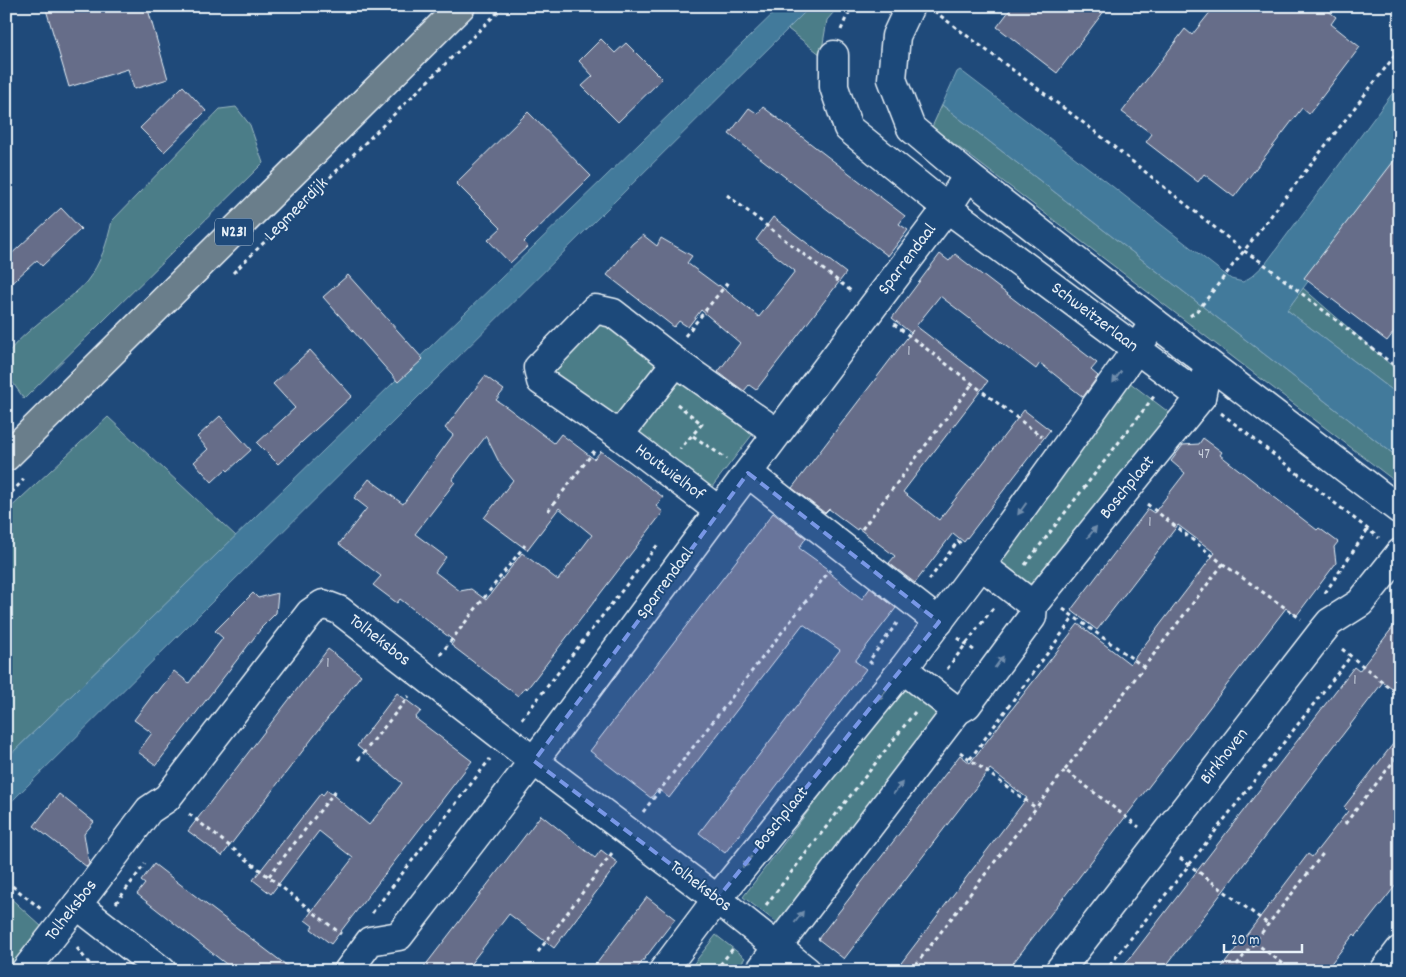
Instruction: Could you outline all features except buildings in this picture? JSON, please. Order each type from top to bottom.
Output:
[{"type":"main road","name":"Legmeerdijk","points":[[6,457],[461,6]]},
{"type":"street","name":"Schweitzerlaan","points":[[910,6],[896,36],[892,80],[910,128],[1154,322],[1400,510]]},
{"type":"street","name":"Schweitzerlaan","points":[[834,56],[834,87],[848,128],[947,208],[1201,398]]},
{"type":"street","name":"Sparrendaal","points":[[355,961],[370,941],[399,936],[534,761],[777,433],[947,208],[968,176]]},
{"type":"street","name":"Houtwielhof","points":[[719,511],[615,432],[541,381],[538,368],[595,309],[613,313],[673,359],[777,433]]},
{"type":"street","name":"Boschplaat","points":[[664,971],[717,899],[903,669],[981,565],[1136,350],[1154,322]]},
{"type":"street","name":"Houtwielhof","points":[[615,432],[657,387],[673,359]]},
{"type":"street","name":"Boschplaat","points":[[760,971],[776,947],[957,710],[967,705],[1032,617],[1038,600],[1201,398],[1208,364]]},
{"type":"street","points":[[748,473],[938,622]]},
{"type":"street","name":"Birkhoven","points":[[1059,971],[1321,633],[1330,622],[1360,603],[1400,553]]},
{"type":"street","points":[[981,565],[1008,586],[1038,600]]},
{"type":"street","name":"Tolheksbos","points":[[25,971],[149,810],[167,798],[310,614],[323,604],[339,610],[534,761],[717,899],[807,971]]},
{"type":"street","points":[[903,669],[957,710]]},
{"type":"street","points":[[69,915],[162,971]]},
{"type":"street","points":[[1384,971],[1400,950]]},
{"type":"path","name":"Legmeerdijk","points":[[228,278],[504,6]]},
{"type":"path","points":[[928,6],[1093,130],[1244,251],[1260,261],[1400,370]]},
{"type":"path","points":[[1199,309],[1400,49]]},
{"type":"path","points":[[727,195],[1062,452]]},
{"type":"path","points":[[673,359],[729,281]]},
{"type":"path","points":[[750,926],[1171,375]]},
{"type":"path","points":[[538,952],[973,383]]},
{"type":"path","points":[[657,387],[702,424],[693,436],[748,473]]},
{"type":"path","points":[[1201,398],[1400,553]]},
{"type":"path","points":[[548,511],[615,432]]},
{"type":"path","points":[[6,499],[29,474]]},
{"type":"path","points":[[1128,488],[1223,564],[1321,633],[1400,696]]},
{"type":"path","points":[[1321,598],[1368,529]]},
{"type":"path","points":[[368,918],[659,543]]},
{"type":"path","points":[[358,760],[525,545]]},
{"type":"path","points":[[911,971],[1223,564]]},
{"type":"path","points":[[1038,600],[1074,617],[1144,667]]},
{"type":"path","points":[[970,759],[1074,617]]},
{"type":"path","points":[[1105,971],[1350,656]]},
{"type":"path","points":[[938,736],[1036,808]]},
{"type":"path","points":[[1345,824],[1400,753]]},
{"type":"path","points":[[1066,770],[1268,924]]},
{"type":"path","points":[[269,876],[336,790]]},
{"type":"path","points":[[167,798],[269,876],[355,961]]},
{"type":"path","points":[[1232,971],[1325,851]]},
{"type":"path","points":[[6,881],[69,915]]},
{"type":"path","points":[[1254,942],[1293,971]]},
{"type":"highlighted area","points":[[748,473],[939,622],[717,899],[534,761]]},
{"type":"green space","points":[[811,6],[839,6],[827,20],[821,55],[788,29]]},
{"type":"green space","points":[[942,105],[1400,459],[1400,485],[932,127]]},
{"type":"green space","points":[[236,107],[250,125],[263,163],[24,399],[6,369],[6,358],[10,350],[30,330],[80,289],[87,281],[103,252],[112,221],[220,109]]},
{"type":"green space","points":[[1303,288],[1400,373],[1400,396],[1287,310]]},
{"type":"green space","points":[[601,320],[663,368],[618,425],[548,373]]},
{"type":"green space","points":[[677,378],[752,435],[708,492],[633,435]]},
{"type":"green space","points":[[1129,382],[1171,414],[1035,591],[993,559]]},
{"type":"green space","points":[[108,417],[236,536],[6,759],[6,512]]},
{"type":"green space","points":[[904,685],[940,713],[780,925],[743,897]]},
{"type":"green space","points":[[6,894],[42,927],[8,971],[6,971]]},
{"type":"green space","points":[[716,935],[745,958],[735,971],[688,971]]},
{"type":"water","points":[[781,6],[811,6],[6,807],[6,759]]},
{"type":"water","points":[[960,70],[1231,279],[1243,282],[1266,263],[1400,83],[1400,157],[1287,310],[1400,396],[1400,459],[942,105],[957,72]]}]
